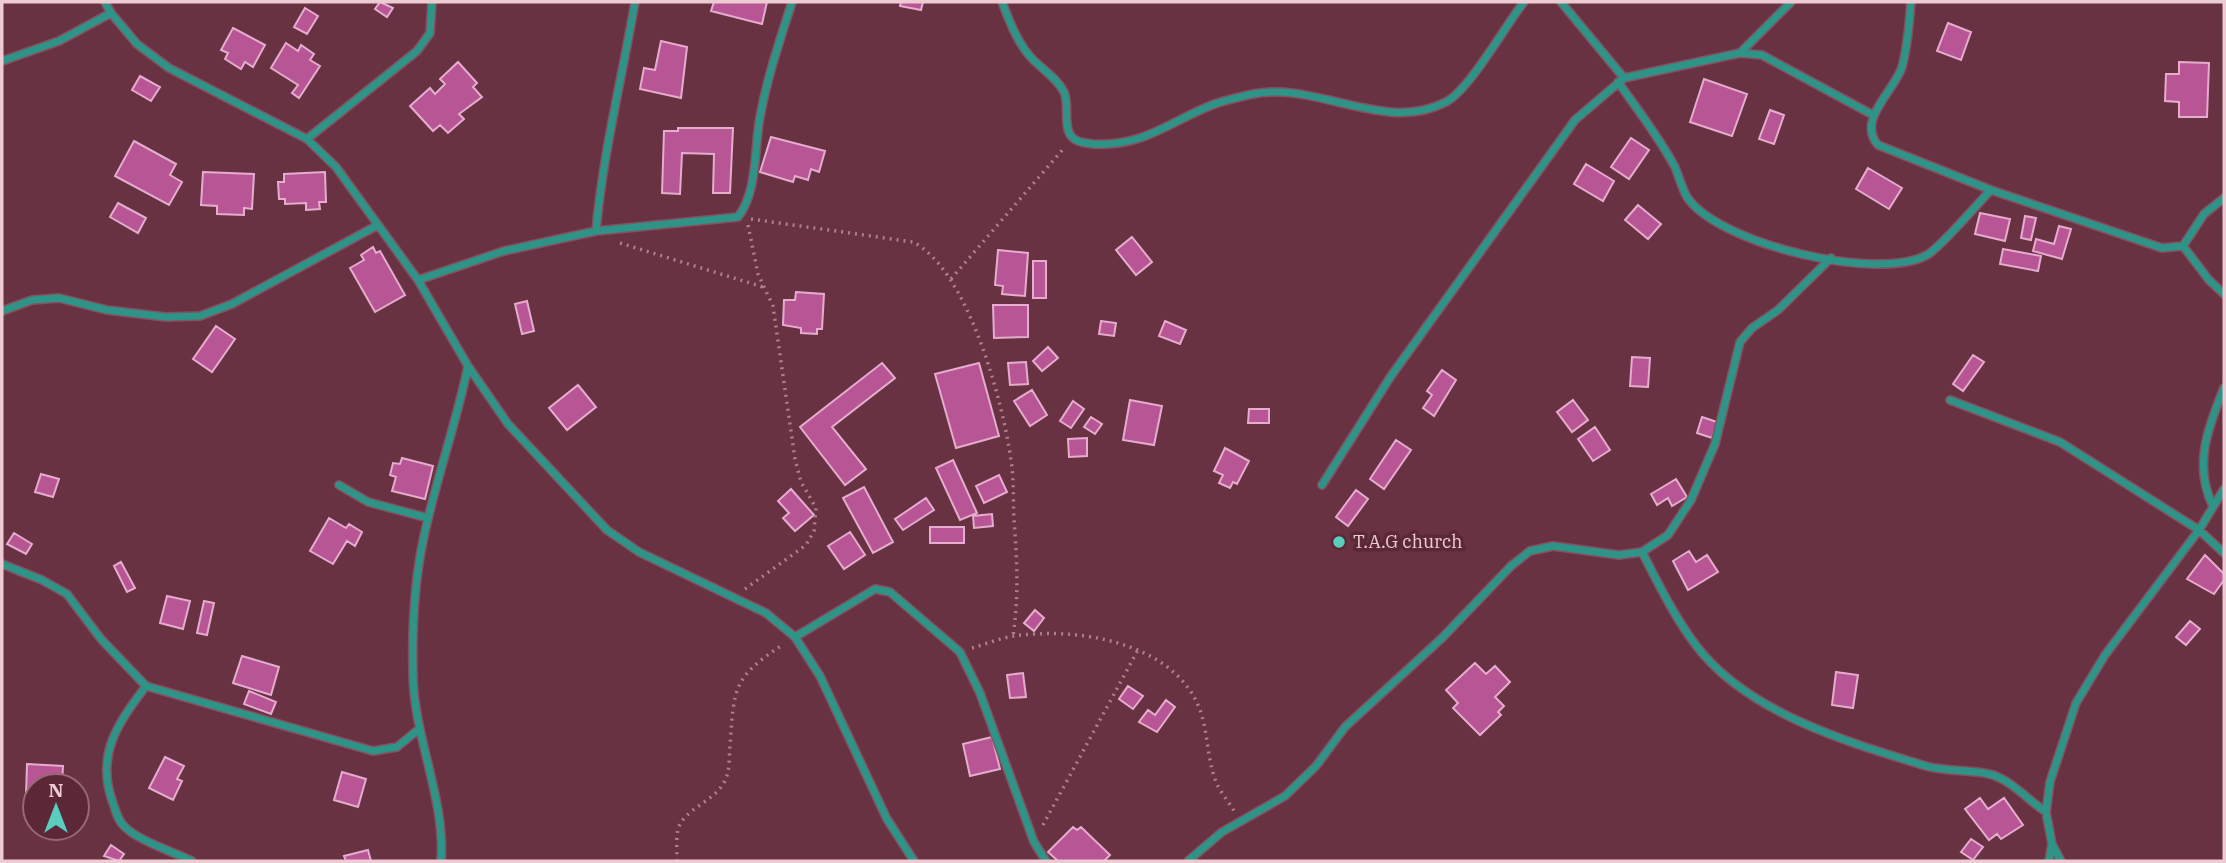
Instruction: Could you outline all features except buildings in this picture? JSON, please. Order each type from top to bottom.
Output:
[{"type":"street","points":[[105,2],[137,44],[169,68],[307,139],[336,167],[418,280],[468,366],[508,424],[607,530],[639,552],[766,613],[795,637],[820,676],[887,819],[914,861]]},
{"type":"street","points":[[307,139],[417,51],[430,33],[432,2]]},
{"type":"street","points":[[596,231],[602,169],[624,73],[635,2]]},
{"type":"street","points":[[418,280],[504,251],[596,231],[738,217],[744,209],[751,184],[760,118],[792,2]]},
{"type":"street","points":[[1002,2],[1009,21],[1029,55],[1052,74],[1065,94],[1069,131],[1073,138],[1084,143],[1105,145],[1140,140],[1212,105],[1256,93],[1300,93],[1369,110],[1398,112],[1446,102],[1462,88],[1524,2]]},
{"type":"street","points":[[1561,2],[1621,80],[1653,130],[1688,197],[1707,217],[1787,251],[1878,264],[1928,255],[1991,190]]},
{"type":"street","points":[[1740,53],[1791,2]]},
{"type":"street","points":[[1911,2],[1909,35],[1901,70],[1873,115],[1871,134],[1878,145],[1991,190],[2162,248],[2183,246]]},
{"type":"street","points":[[2,61],[59,41],[111,13]]},
{"type":"street","points":[[1322,485],[1391,376],[1575,120],[1621,80],[1740,53],[1762,55],[1792,68],[1873,115]]},
{"type":"street","points":[[2183,246],[2204,214],[2224,198]]},
{"type":"street","points":[[2,311],[32,300],[59,298],[107,310],[166,317],[200,316],[232,303],[378,225]]},
{"type":"street","points":[[2183,246],[2209,280],[2224,294]]},
{"type":"street","points":[[1188,861],[1222,832],[1285,796],[1316,766],[1345,727],[1442,638],[1511,566],[1530,551],[1553,546],[1619,555],[1642,552],[1668,536],[1691,500],[1715,444],[1740,342],[1752,328],[1778,310],[1831,258]]},
{"type":"street","points":[[440,861],[434,798],[419,729],[413,675],[416,581],[428,518],[456,423],[468,366]]},
{"type":"street","points":[[2213,506],[2205,489],[2202,466],[2206,441],[2224,388]]},
{"type":"street","points":[[1950,400],[2060,442],[2199,530],[2224,553]]},
{"type":"street","points":[[339,485],[368,502],[428,518]]},
{"type":"street","points":[[2061,861],[2052,844],[2046,812],[2050,782],[2076,703],[2105,655],[2199,530],[2224,489]]},
{"type":"street","points":[[1642,552],[1695,645],[1717,670],[1754,699],[1790,717],[1910,761],[1945,771],[1990,774],[2046,812]]},
{"type":"street","points":[[2,564],[67,594],[101,639],[146,686],[373,751],[397,747],[419,729]]},
{"type":"street","points":[[795,637],[875,589],[890,592],[960,652],[980,693],[1034,842],[1046,861]]},
{"type":"street","points":[[146,686],[120,719],[110,742],[109,792],[125,828],[192,861]]},
{"type":"street","points":[[2049,861],[2052,844]]},
{"type":"path","points":[[951,279],[1073,138]]},
{"type":"path","points":[[734,596],[806,545],[816,519],[816,508],[801,482],[795,459],[773,306],[753,259],[747,218],[913,242],[929,250],[951,279],[985,354],[1011,461],[1019,569],[1013,636]]},
{"type":"path","points":[[596,231],[636,249],[765,287]]},
{"type":"path","points":[[960,652],[1013,636],[1093,638],[1139,648],[1174,673],[1191,691],[1199,707],[1217,784],[1241,822]]},
{"type":"path","points":[[677,861],[678,829],[684,819],[720,789],[726,778],[733,706],[740,680],[755,663],[795,637]]},
{"type":"path","points":[[1034,842],[1139,648]]},
{"type":"place","name":"T.A.G church","points":[[1339,542]]}]
